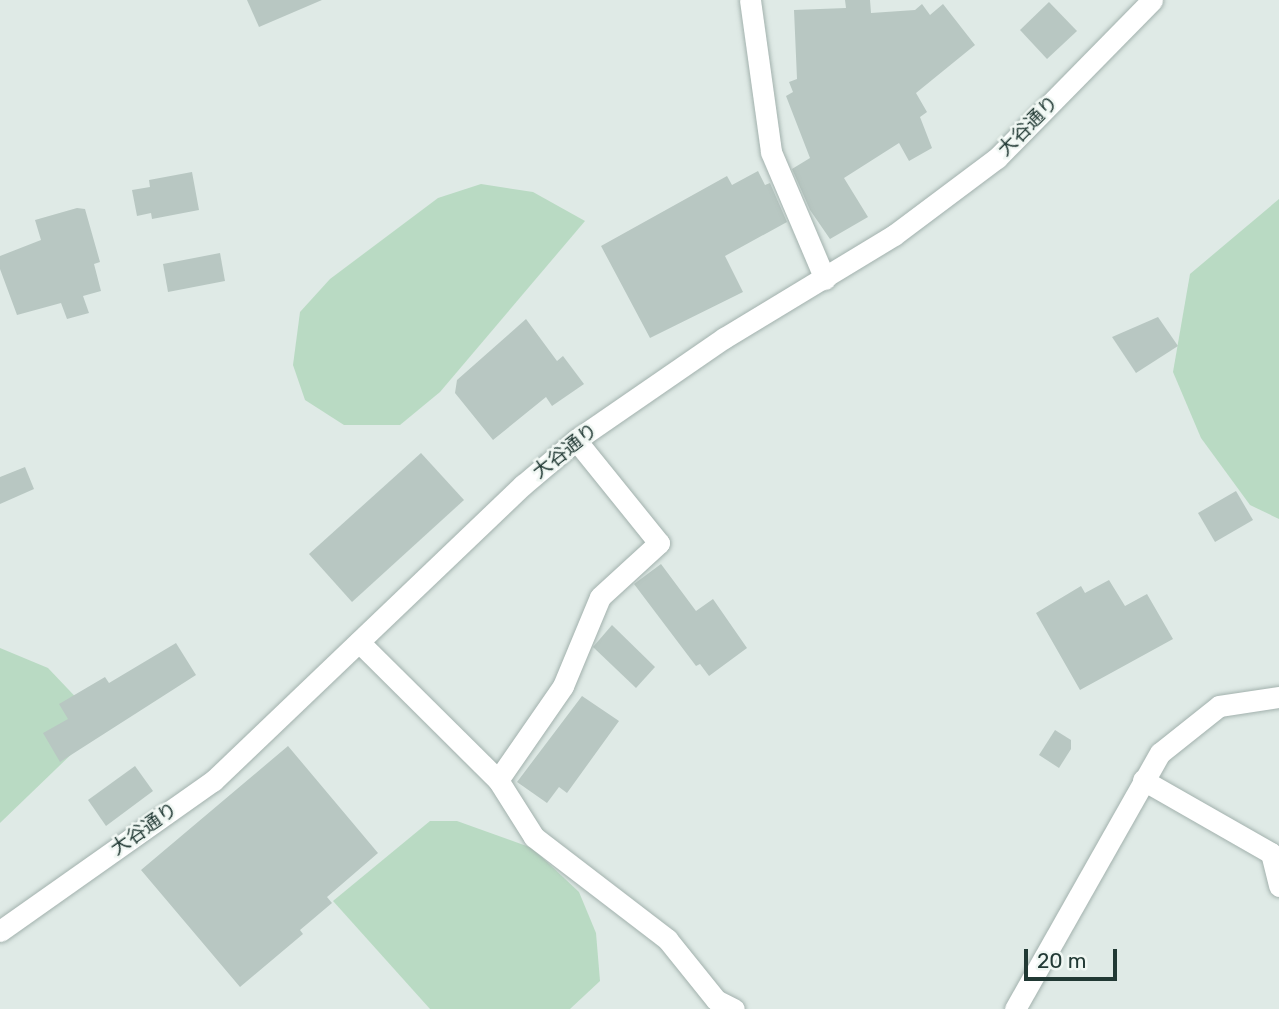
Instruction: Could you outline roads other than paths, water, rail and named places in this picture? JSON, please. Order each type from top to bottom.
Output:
[{"type":"street","points":[[750,0],[771,152],[825,279]]},
{"type":"street","name":"大谷通り","points":[[0,931],[213,781],[523,485],[576,440],[724,338],[825,279],[951,195],[997,158],[1152,0]]},
{"type":"street","points":[[498,779],[562,686],[600,597],[659,543],[576,440]]},
{"type":"street","points":[[359,642],[498,779],[534,837],[667,939],[716,1000],[734,1009]]},
{"type":"street","points":[[1015,1009],[1160,753],[1219,706],[1279,698]]},
{"type":"street","points":[[1143,780],[1271,853],[1279,886]]}]
